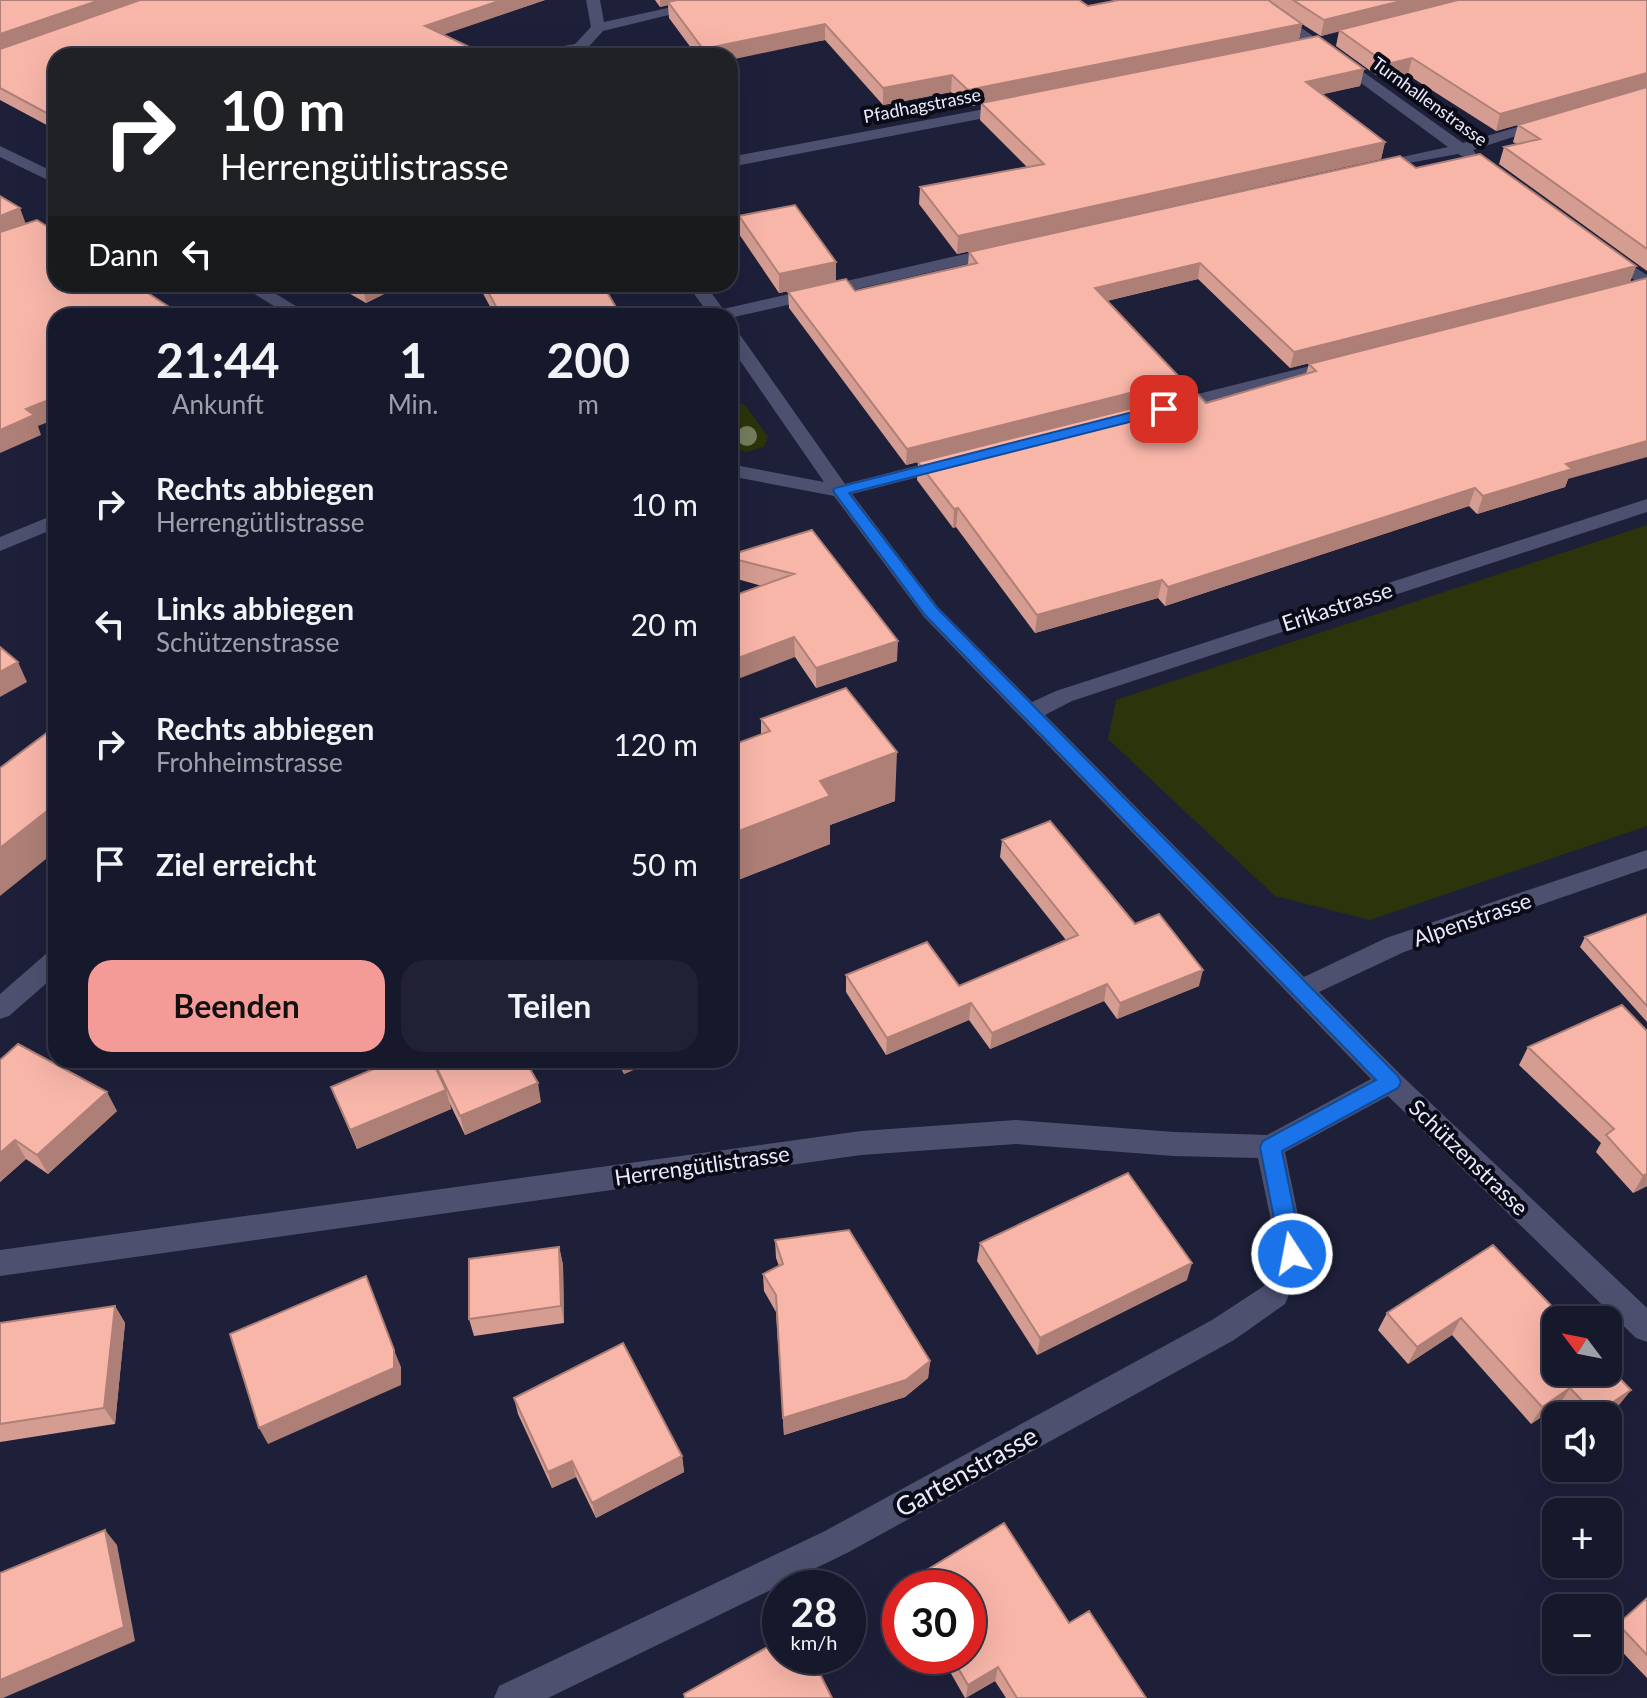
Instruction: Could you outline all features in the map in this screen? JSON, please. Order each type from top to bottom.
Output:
[{"type":"street","points":[[586,48],[598,28],[593,0]]},
{"type":"street","points":[[598,28],[723,0]]},
{"type":"street","name":"Turnhallenstrasse","points":[[1267,7],[1326,43],[1486,167]]},
{"type":"street","points":[[1293,51],[1326,43]]},
{"type":"street","name":"Pfadhagstrasse","points":[[738,160],[1033,104]]},
{"type":"street","points":[[1357,171],[1461,149],[1561,119]]},
{"type":"street","points":[[0,151],[48,175]]},
{"type":"street","points":[[0,246],[48,228]]},
{"type":"street","points":[[1597,247],[1642,286]]},
{"type":"street","points":[[738,310],[1011,248]]},
{"type":"street","points":[[261,292],[289,308]]},
{"type":"street","name":"Schützenstrasse","points":[[738,344],[840,491],[931,612],[1391,1082],[1647,1328]]},
{"type":"street","points":[[1154,411],[1355,360]]},
{"type":"street","points":[[738,472],[840,491],[970,458]]},
{"type":"street","name":"Erikastrasse","points":[[1029,713],[1064,696],[1647,505]]},
{"type":"street","points":[[0,545],[48,524]]},
{"type":"street","name":"Alpenstrasse","points":[[1302,989],[1395,945],[1647,859]]},
{"type":"street","points":[[0,1009],[48,967]]},
{"type":"street","points":[[1270,1147],[1391,1082]]},
{"type":"street","name":"Herrengütlistrasse","points":[[0,1263],[861,1143],[1016,1132],[1174,1144],[1270,1147]]},
{"type":"street","name":"Gartenstrasse","points":[[511,1698],[836,1542],[1223,1330],[1275,1295],[1292,1254],[1270,1147]]},
{"type":"green space","points":[[744,404],[768,437],[764,447],[746,452],[738,450],[738,405]]},
{"type":"green space","points":[[1647,525],[1647,826],[1370,920],[1275,896],[1108,739],[1116,700]]},
{"type":"building","points":[[0,0],[100,0],[0,34]]},
{"type":"building","points":[[140,0],[502,0],[425,26],[471,48],[48,48],[48,114],[0,88],[0,49]]},
{"type":"building","points":[[1079,0],[1088,6],[1119,0],[1268,0],[1302,24],[968,90],[952,75],[883,88],[825,24],[702,48],[668,2]]},
{"type":"building","points":[[1293,0],[1405,0],[1324,20]]},
{"type":"building","points":[[1458,0],[1647,0],[1647,73],[1500,114],[1412,58],[1387,64],[1339,30]]},
{"type":"building","points":[[1318,36],[1364,69],[1306,82],[1385,142],[958,236],[920,187],[1044,164],[981,103]]},
{"type":"building","points":[[1647,87],[1647,249],[1504,147],[1540,139],[1518,125]]},
{"type":"building","points":[[1480,154],[1636,266],[1294,352],[1200,263],[1095,288],[1182,380],[907,449],[788,292],[846,279],[855,291],[977,263],[969,252],[1400,156],[1416,168]]},
{"type":"building","points":[[0,196],[20,208],[0,216]]},
{"type":"building","points":[[795,205],[836,262],[779,274],[739,216]]},
{"type":"building","points":[[37,220],[48,227],[48,292],[146,292],[171,308],[48,308],[48,400],[26,409],[34,415],[0,430],[0,232]]},
{"type":"building","points":[[1647,278],[1647,441],[1566,464],[1572,469],[1483,496],[1475,488],[1168,587],[1162,580],[1037,615],[958,508],[954,509],[918,462],[1196,392],[1206,403],[1316,371],[1309,364]]},
{"type":"building","points":[[488,292],[607,292],[616,307],[611,308],[497,308]]},
{"type":"building","points":[[812,530],[898,641],[816,668],[794,637],[738,658],[738,594],[794,574],[738,560],[738,553]]},
{"type":"building","points":[[0,647],[18,662],[0,672]]},
{"type":"building","points":[[846,688],[897,752],[820,781],[830,796],[738,831],[738,743],[770,731],[761,719]]},
{"type":"building","points":[[48,732],[48,810],[0,848],[0,768]]},
{"type":"building","points":[[1050,821],[1135,924],[1159,914],[1203,970],[1120,1003],[1107,984],[992,1033],[971,1003],[887,1038],[846,975],[927,942],[959,986],[1078,935],[1002,840]]},
{"type":"building","points":[[1647,914],[1647,1006],[1585,937]]},
{"type":"building","points":[[1622,1005],[1647,1031],[1647,1174],[1643,1176],[1606,1135],[1614,1129],[1528,1047]]},
{"type":"building","points":[[18,1044],[48,1060],[48,1068],[62,1068],[107,1092],[37,1155],[15,1140],[0,1153],[0,1060]]},
{"type":"building","points":[[376,1068],[436,1068],[446,1090],[350,1130],[331,1087]]},
{"type":"building","points":[[437,1068],[530,1068],[538,1083],[460,1116]]},
{"type":"building","points":[[1128,1173],[1192,1263],[1040,1338],[980,1243]]},
{"type":"building","points":[[849,1230],[930,1361],[906,1380],[783,1418],[776,1295],[763,1274],[783,1264],[775,1240]]},
{"type":"building","points":[[1493,1245],[1552,1306],[1542,1306],[1542,1386],[1622,1386],[1622,1381],[1631,1390],[1613,1402],[1583,1402],[1570,1388],[1549,1402],[1542,1402],[1542,1407],[1461,1318],[1417,1347],[1387,1313]]},
{"type":"building","points":[[559,1247],[561,1306],[469,1319],[469,1259]]},
{"type":"building","points":[[366,1276],[394,1350],[394,1368],[259,1428],[230,1334]]},
{"type":"building","points":[[115,1306],[104,1408],[0,1424],[0,1323]]},
{"type":"building","points":[[623,1343],[682,1456],[592,1503],[572,1461],[548,1472],[514,1398]]},
{"type":"building","points":[[1004,1523],[1069,1623],[1089,1611],[1146,1698],[1017,1698],[998,1667],[968,1685],[962,1674],[986,1674],[986,1570],[927,1570]]},
{"type":"building","points":[[105,1530],[124,1627],[0,1680],[0,1573]]},
{"type":"building","points":[[1647,1598],[1647,1655],[1622,1628],[1622,1620]]},
{"type":"building","points":[[762,1650],[762,1674],[820,1674],[832,1698],[685,1698],[684,1694]]},
{"type":"route","points":[[1164,409],[840,491],[931,612],[1391,1082],[1270,1147],[1292,1254]]}]
